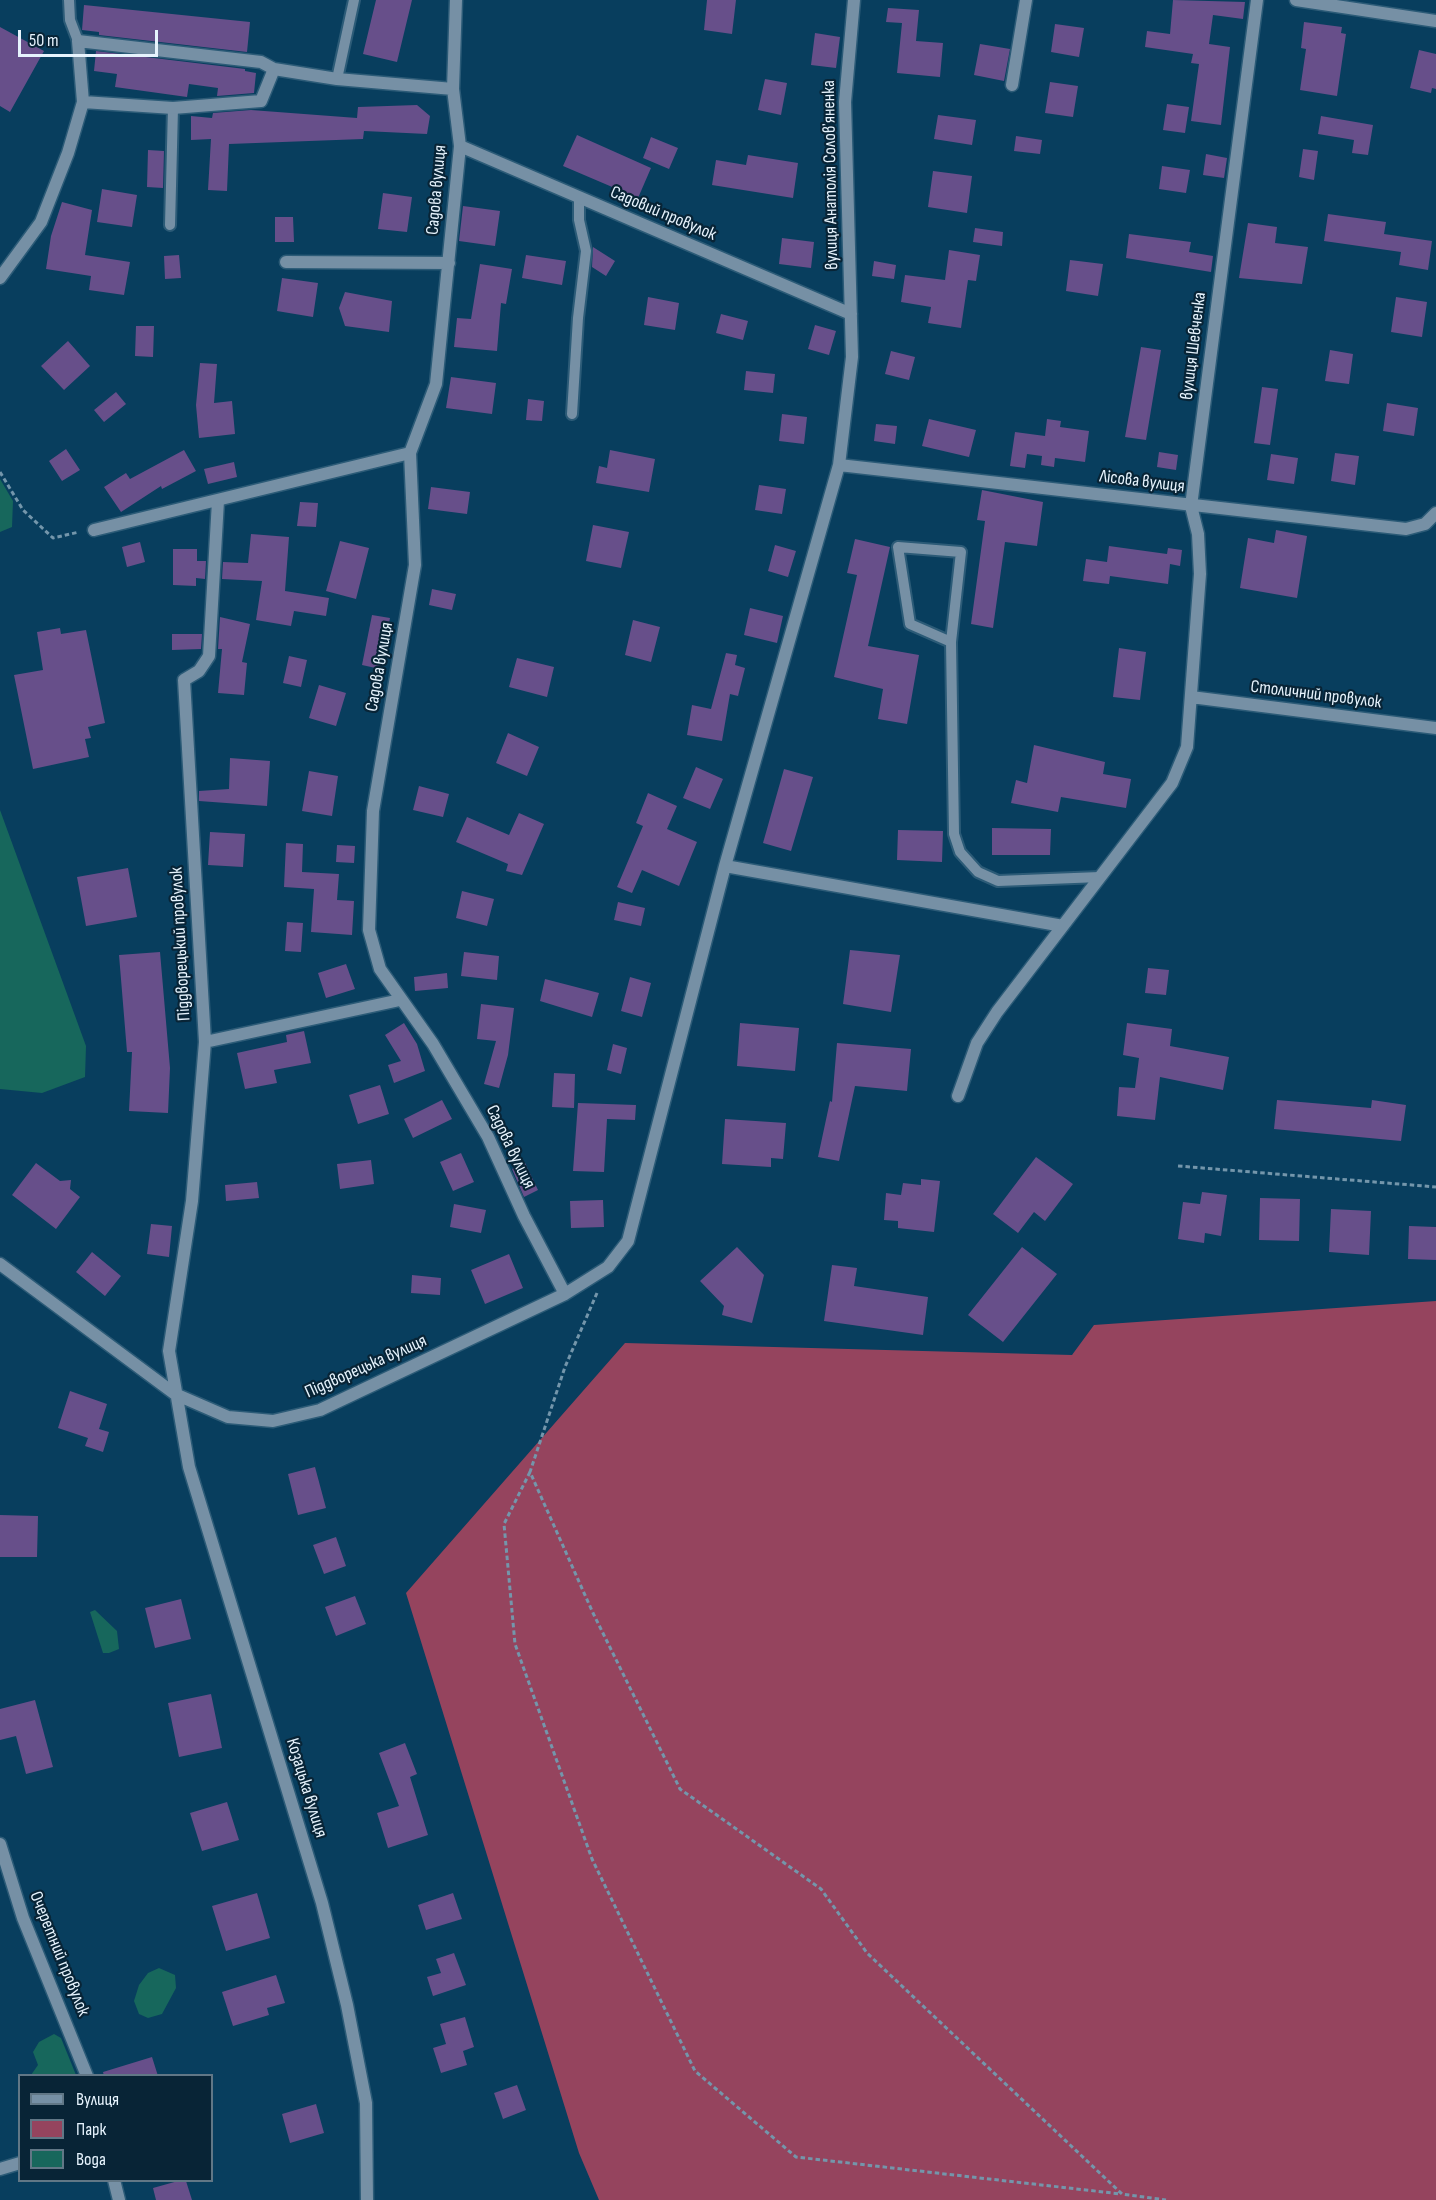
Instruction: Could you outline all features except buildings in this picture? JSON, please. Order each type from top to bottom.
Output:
[{"type":"street","name":"Садова вулиця","points":[[456,0],[453,89],[460,146],[436,384],[410,453],[415,565],[373,811],[369,930],[380,969],[433,1044],[488,1137],[524,1216],[565,1294]]},
{"type":"street","name":"вулиця Анатолія Соловʼяненка","points":[[608,1267],[628,1241],[725,866],[839,465],[852,357],[845,102],[854,0]]},
{"type":"street","points":[[1012,85],[1026,0]]},
{"type":"street","name":"вулиця Шевченка","points":[[958,1096],[977,1043],[1177,774],[1187,747],[1200,574],[1198,534],[1191,506],[1257,0]]},
{"type":"street","points":[[1296,0],[1436,21]]},
{"type":"street","points":[[0,278],[41,222],[68,153],[83,102],[78,41],[261,62],[274,69],[337,79],[453,89]]},
{"type":"street","points":[[83,102],[173,108],[261,101],[274,69]]},
{"type":"street","name":"Садовий провулок","points":[[460,146],[851,314]]},
{"type":"street","points":[[286,262],[449,263]]},
{"type":"street","points":[[94,530],[410,453]]},
{"type":"street","name":"Лісова вулиця","points":[[839,465],[1406,529],[1425,524],[1436,513]]},
{"type":"street","name":"Піддворецький провулок","points":[[175,1394],[169,1351],[192,1201],[205,1042],[184,680],[199,671],[209,656],[218,501]]},
{"type":"street","name":"Столичний провулок","points":[[1191,697],[1436,728]]},
{"type":"street","points":[[725,866],[1063,926]]},
{"type":"street","points":[[205,1042],[400,1000]]},
{"type":"street","name":"Піддворецька вулиця","points":[[0,1264],[175,1394],[228,1417],[273,1421],[320,1410],[565,1294],[608,1267]]},
{"type":"street","name":"Козацька вулиця","points":[[175,1394],[189,1467],[322,1903],[348,2005],[366,2103],[368,2200]]},
{"type":"street","name":"Очеретний провулок","points":[[0,1844],[23,1918],[86,2074]]},
{"type":"street","points":[[0,2169],[18,2164]]},
{"type":"street","points":[[114,2182],[119,2200]]},
{"type":"lane","points":[[69,0],[70,20],[78,41]]},
{"type":"lane","points":[[337,79],[354,0]]},
{"type":"lane","points":[[170,225],[173,108]]},
{"type":"lane","points":[[572,414],[586,251],[579,220],[579,197]]},
{"type":"lane","points":[[951,642],[910,624],[897,548],[961,552],[951,642],[954,834],[960,852],[978,872],[998,881],[1100,877]]},
{"type":"path","points":[[0,472],[23,510],[53,538],[94,530]]},
{"type":"path","points":[[1178,1167],[1436,1187]]},
{"type":"path","points":[[608,1267],[565,1367],[530,1472],[504,1524],[515,1644],[592,1859],[695,2072],[796,2157],[1166,2200]]},
{"type":"path","points":[[530,1472],[593,1613],[680,1789],[821,1889],[867,1953],[1122,2194]]},
{"type":"green space","points":[[1436,1301],[1436,2200],[599,2200],[579,2153],[406,1593],[625,1343],[1072,1355],[1094,1325]]},
{"type":"water","points":[[0,479],[13,501],[12,527],[0,532]]},
{"type":"water","points":[[0,810],[86,1046],[85,1077],[42,1093],[0,1089]]},
{"type":"water","points":[[95,1610],[117,1631],[119,1649],[103,1653],[90,1612]]},
{"type":"water","points":[[159,1968],[175,1975],[176,1988],[162,2014],[148,2018],[139,2014],[134,2001],[139,1985],[148,1973]]},
{"type":"water","points":[[54,2034],[61,2038],[76,2074],[32,2074],[38,2065],[33,2052],[39,2042]]}]
